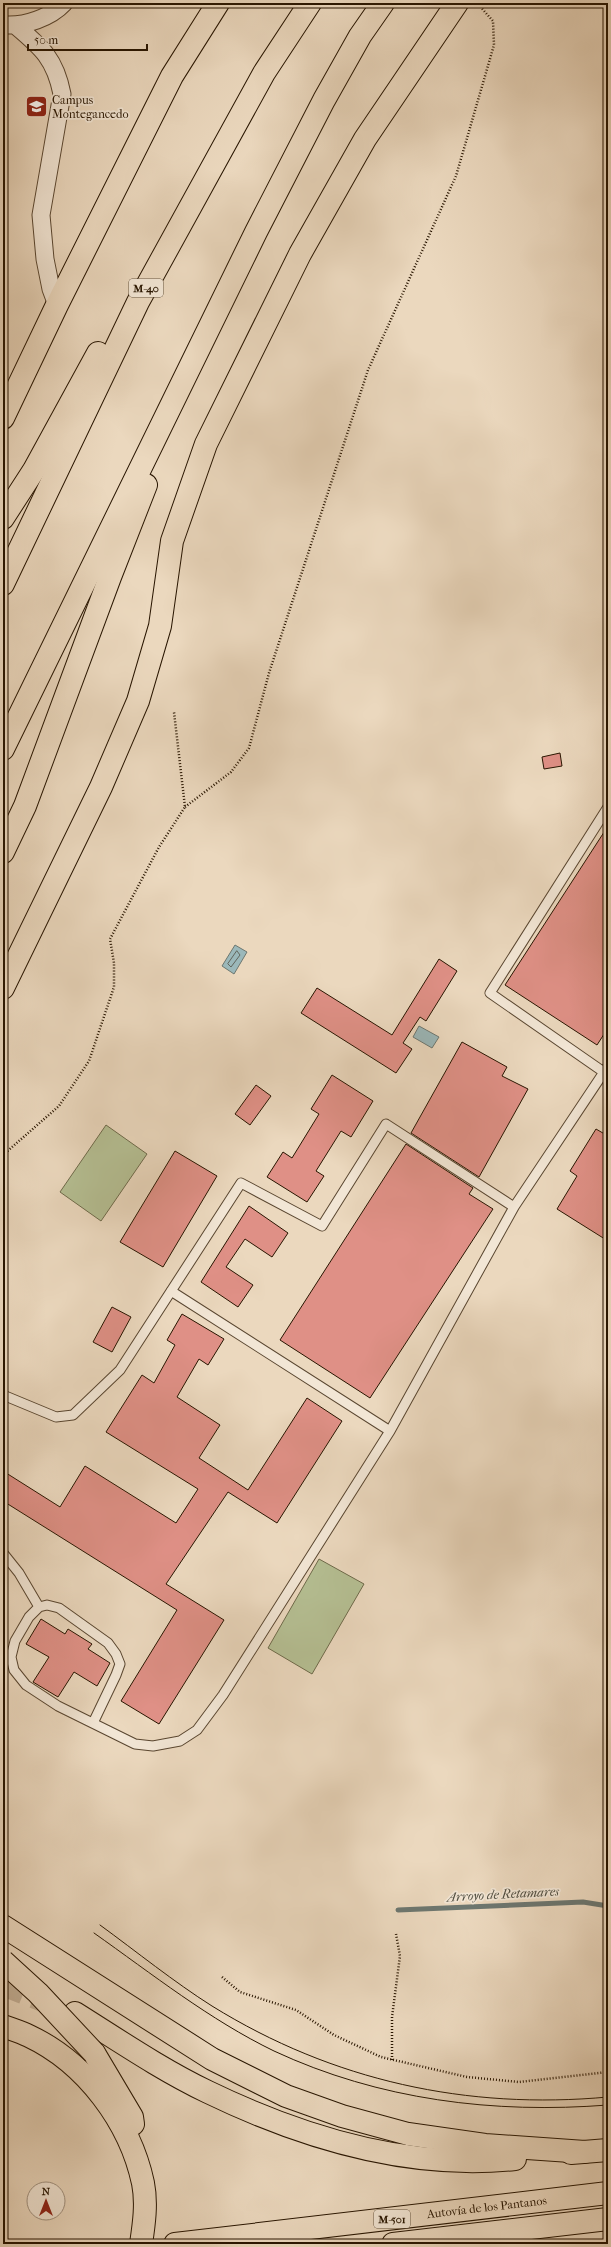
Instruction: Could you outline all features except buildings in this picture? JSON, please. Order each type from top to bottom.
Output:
[{"type":"highway","points":[[3,418],[57,305],[172,76],[218,3]]},
{"type":"highway","name":"M-40","points":[[3,584],[138,302],[264,73],[310,3]]},
{"type":"highway","points":[[3,749],[202,342],[324,100],[360,36],[383,3]]},
{"type":"highway","points":[[3,988],[101,787],[138,701],[160,626],[172,541],[206,444],[300,254],[365,139],[457,3]]},
{"type":"highway","points":[[3,518],[34,470],[100,349],[138,302]]},
{"type":"highway","points":[[3,852],[25,806],[110,577],[202,342]]},
{"type":"highway","points":[[3,1926],[212,2059],[286,2096],[342,2116],[408,2134],[485,2145],[585,2152]]},
{"type":"highway","points":[[3,1961],[38,1993],[94,2053],[132,2117],[134,2149],[143,2184],[145,2220],[140,2244]]},
{"type":"highway","points":[[75,2014],[208,2092],[297,2129],[343,2144],[390,2154],[443,2160],[500,2160],[608,2150]]},
{"type":"highway","points":[[3,2026],[29,2036],[63,2057],[96,2088],[119,2121],[134,2149]]},
{"type":"highway","name":"Autovía de los Pantanos","points":[[175,2244],[608,2193]]},
{"type":"highway","name":"M-501","points":[[392,2244],[608,2218]]},
{"type":"street","points":[[9,25],[40,19],[64,3]]},
{"type":"street","points":[[9,25],[47,54],[59,80],[62,94],[41,215],[45,259],[51,289],[57,305]]},
{"type":"lane","points":[[93,1723],[120,1664],[116,1654],[108,1642],[59,1608],[47,1605],[39,1607],[29,1617],[15,1641],[11,1657],[14,1670],[26,1685],[58,1706],[135,1744],[153,1746],[180,1741],[197,1730],[223,1695],[390,1431],[514,1207],[607,1071],[490,993],[608,807]]},
{"type":"lane","points":[[3,1395],[56,1417],[73,1415],[120,1370],[241,1183],[322,1226],[386,1124],[514,1207]]},
{"type":"lane","points":[[171,1290],[390,1431]]},
{"type":"lane","points":[[3,1553],[19,1573],[39,1607]]},
{"type":"path","points":[[3,1155],[59,1106],[89,1061],[114,987],[114,963],[110,939],[159,847],[186,807],[232,772],[249,748],[269,673],[368,370],[456,176],[494,45],[493,21],[477,3]]},
{"type":"path","points":[[174,712],[186,807]]},
{"type":"path","points":[[392,2060],[392,2017],[400,1956],[396,1934]]},
{"type":"path","points":[[222,1977],[240,1992],[296,2010],[334,2035],[381,2057],[392,2060],[467,2077],[519,2082],[608,2072]]},
{"type":"green space","points":[[106,1125],[147,1154],[101,1221],[60,1192]]},
{"type":"green space","points":[[319,1559],[364,1584],[312,1674],[268,1648]]},
{"type":"water","points":[[235,945],[247,952],[234,974],[222,966]]},
{"type":"water","points":[[419,1026],[439,1037],[432,1048],[413,1037]]},
{"type":"waterway","name":"Arroyo de Retamares","points":[[398,1910],[583,1902],[608,1906]]},
{"type":"tunnel","points":[[3,1985],[48,2003]]},
{"type":"tram line","points":[[100,1925],[212,2006],[258,2032],[305,2054],[353,2071],[402,2084],[453,2094],[504,2099],[555,2100],[608,2097]]},
{"type":"tram line","points":[[94,1933],[204,2011],[250,2039],[314,2068],[354,2081],[396,2092],[438,2100],[480,2105],[522,2107],[608,2105]]},
{"type":"place","name":"Campus Montegancedo","points":[[37,107]]}]
